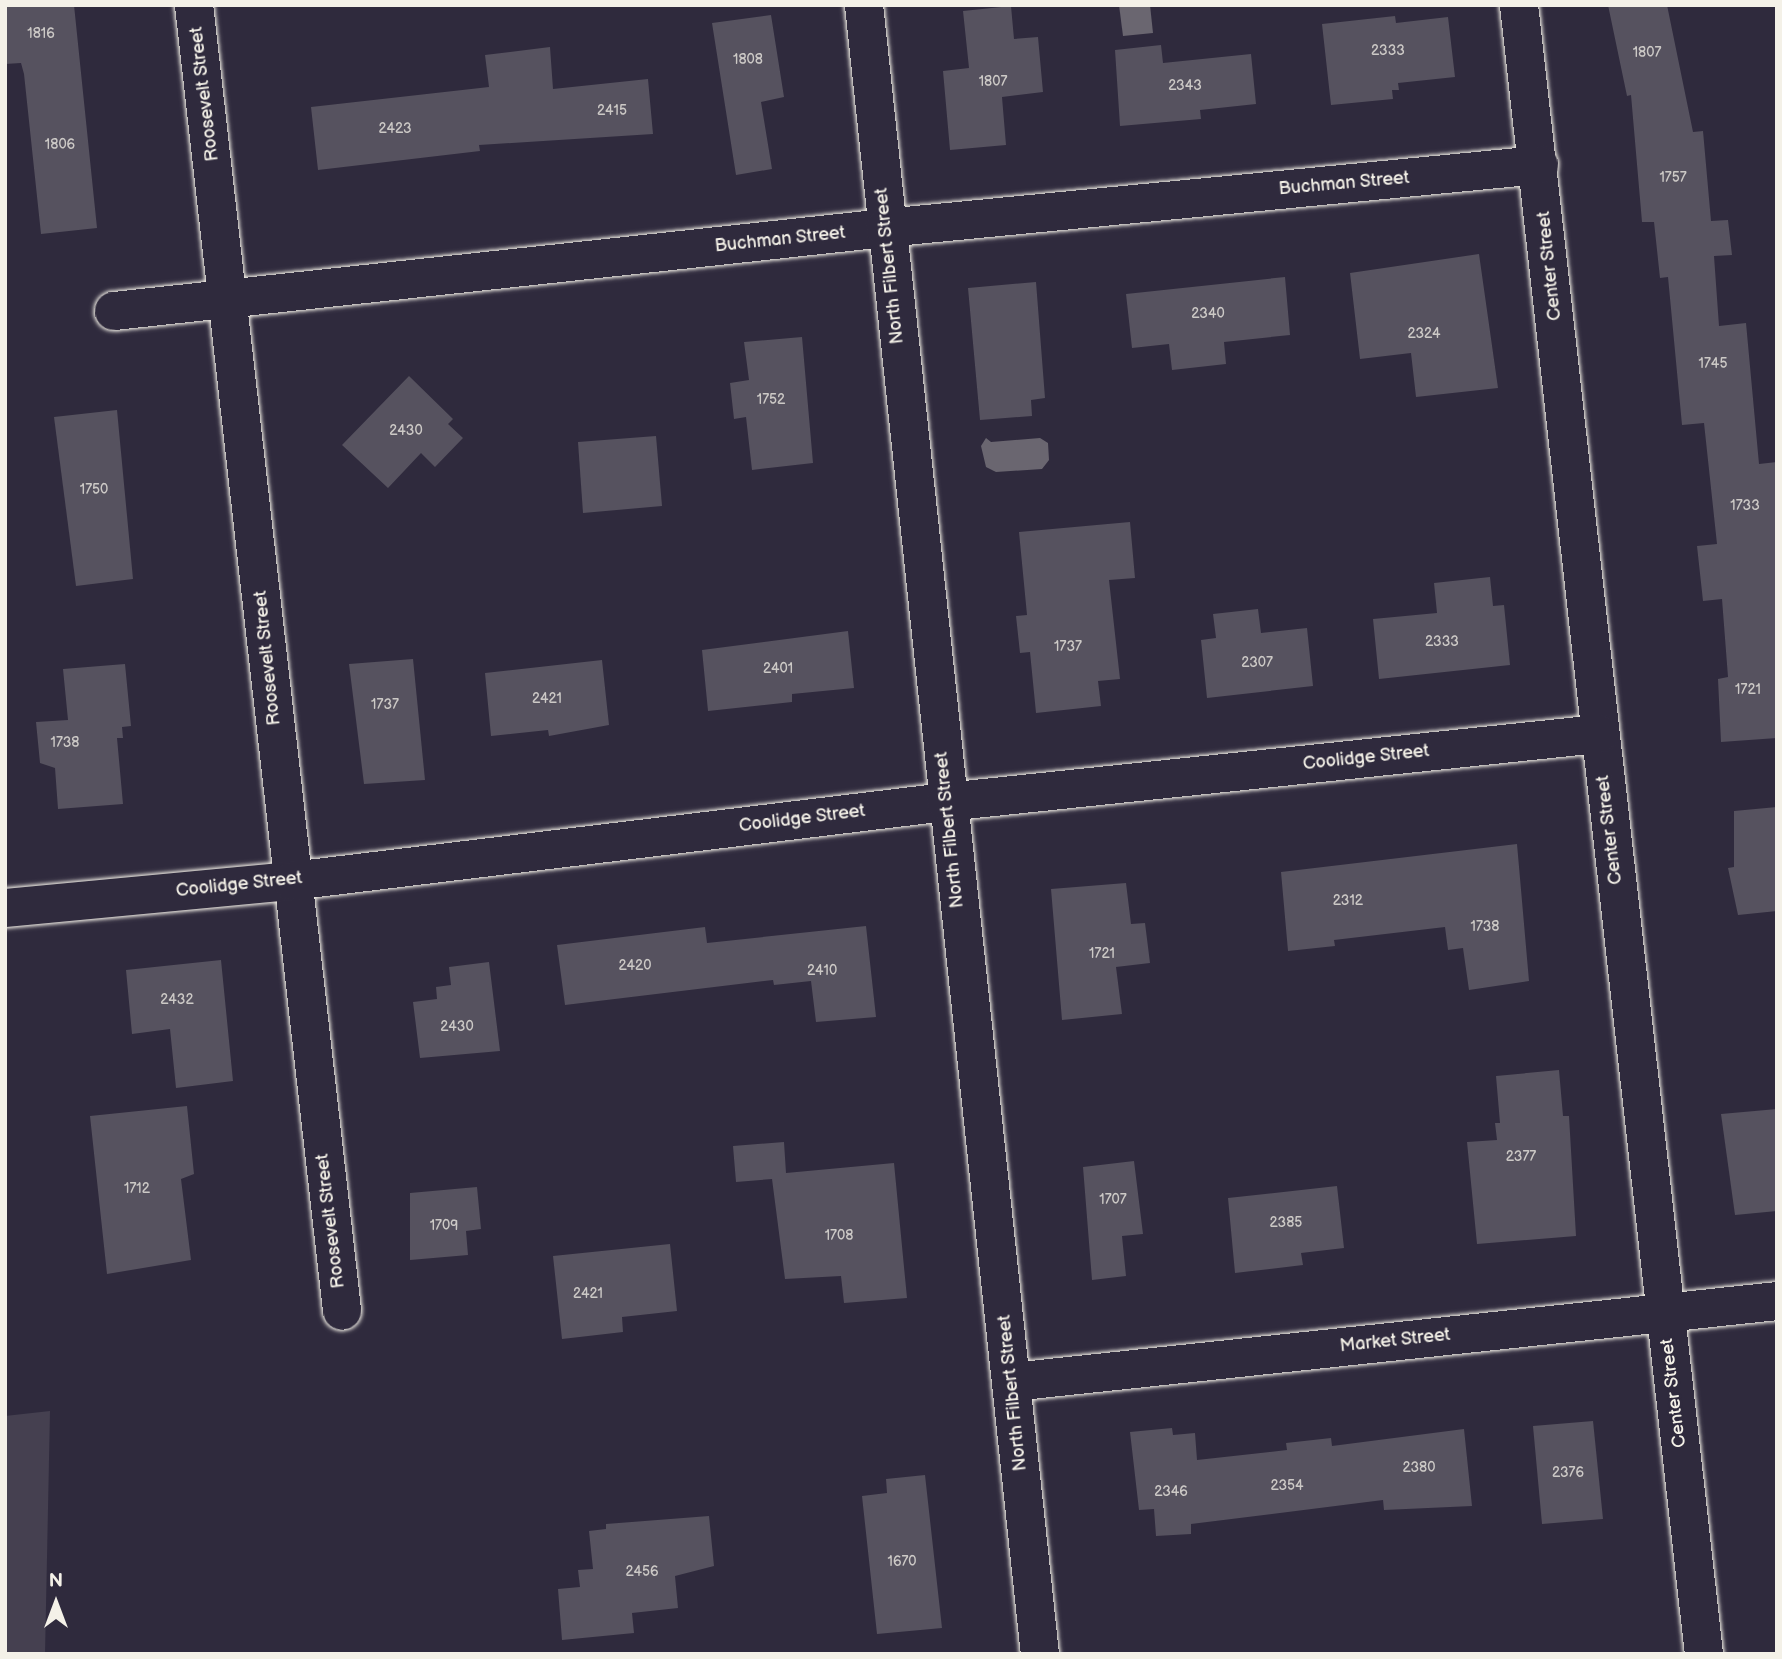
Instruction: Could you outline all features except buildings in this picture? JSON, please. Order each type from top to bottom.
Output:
[{"type":"street","name":"Roosevelt Street","points":[[194,5],[230,300],[292,880],[342,1311]]},
{"type":"street","name":"North Filbert Street","points":[[864,5],[946,802],[1040,1654]]},
{"type":"street","name":"Center Street","points":[[1519,5],[1704,1654]]},
{"type":"street","name":"Buchman Street","points":[[114,311],[885,228],[1539,165]]},
{"type":"street","name":"Coolidge Street","points":[[5,908],[292,880],[946,802],[1599,734]]},
{"type":"street","name":"Market Street","points":[[1012,1382],[1777,1301]]},
{"type":"shaded area","points":[[1119,5],[1150,5],[1153,33],[1123,36]]},
{"type":"shaded area","points":[[986,438],[991,442],[1040,438],[1048,443],[1049,460],[1042,469],[996,472],[986,467],[981,446]]},
{"type":"shaded area","points":[[50,1411],[45,1654],[5,1654],[5,1416]]}]
